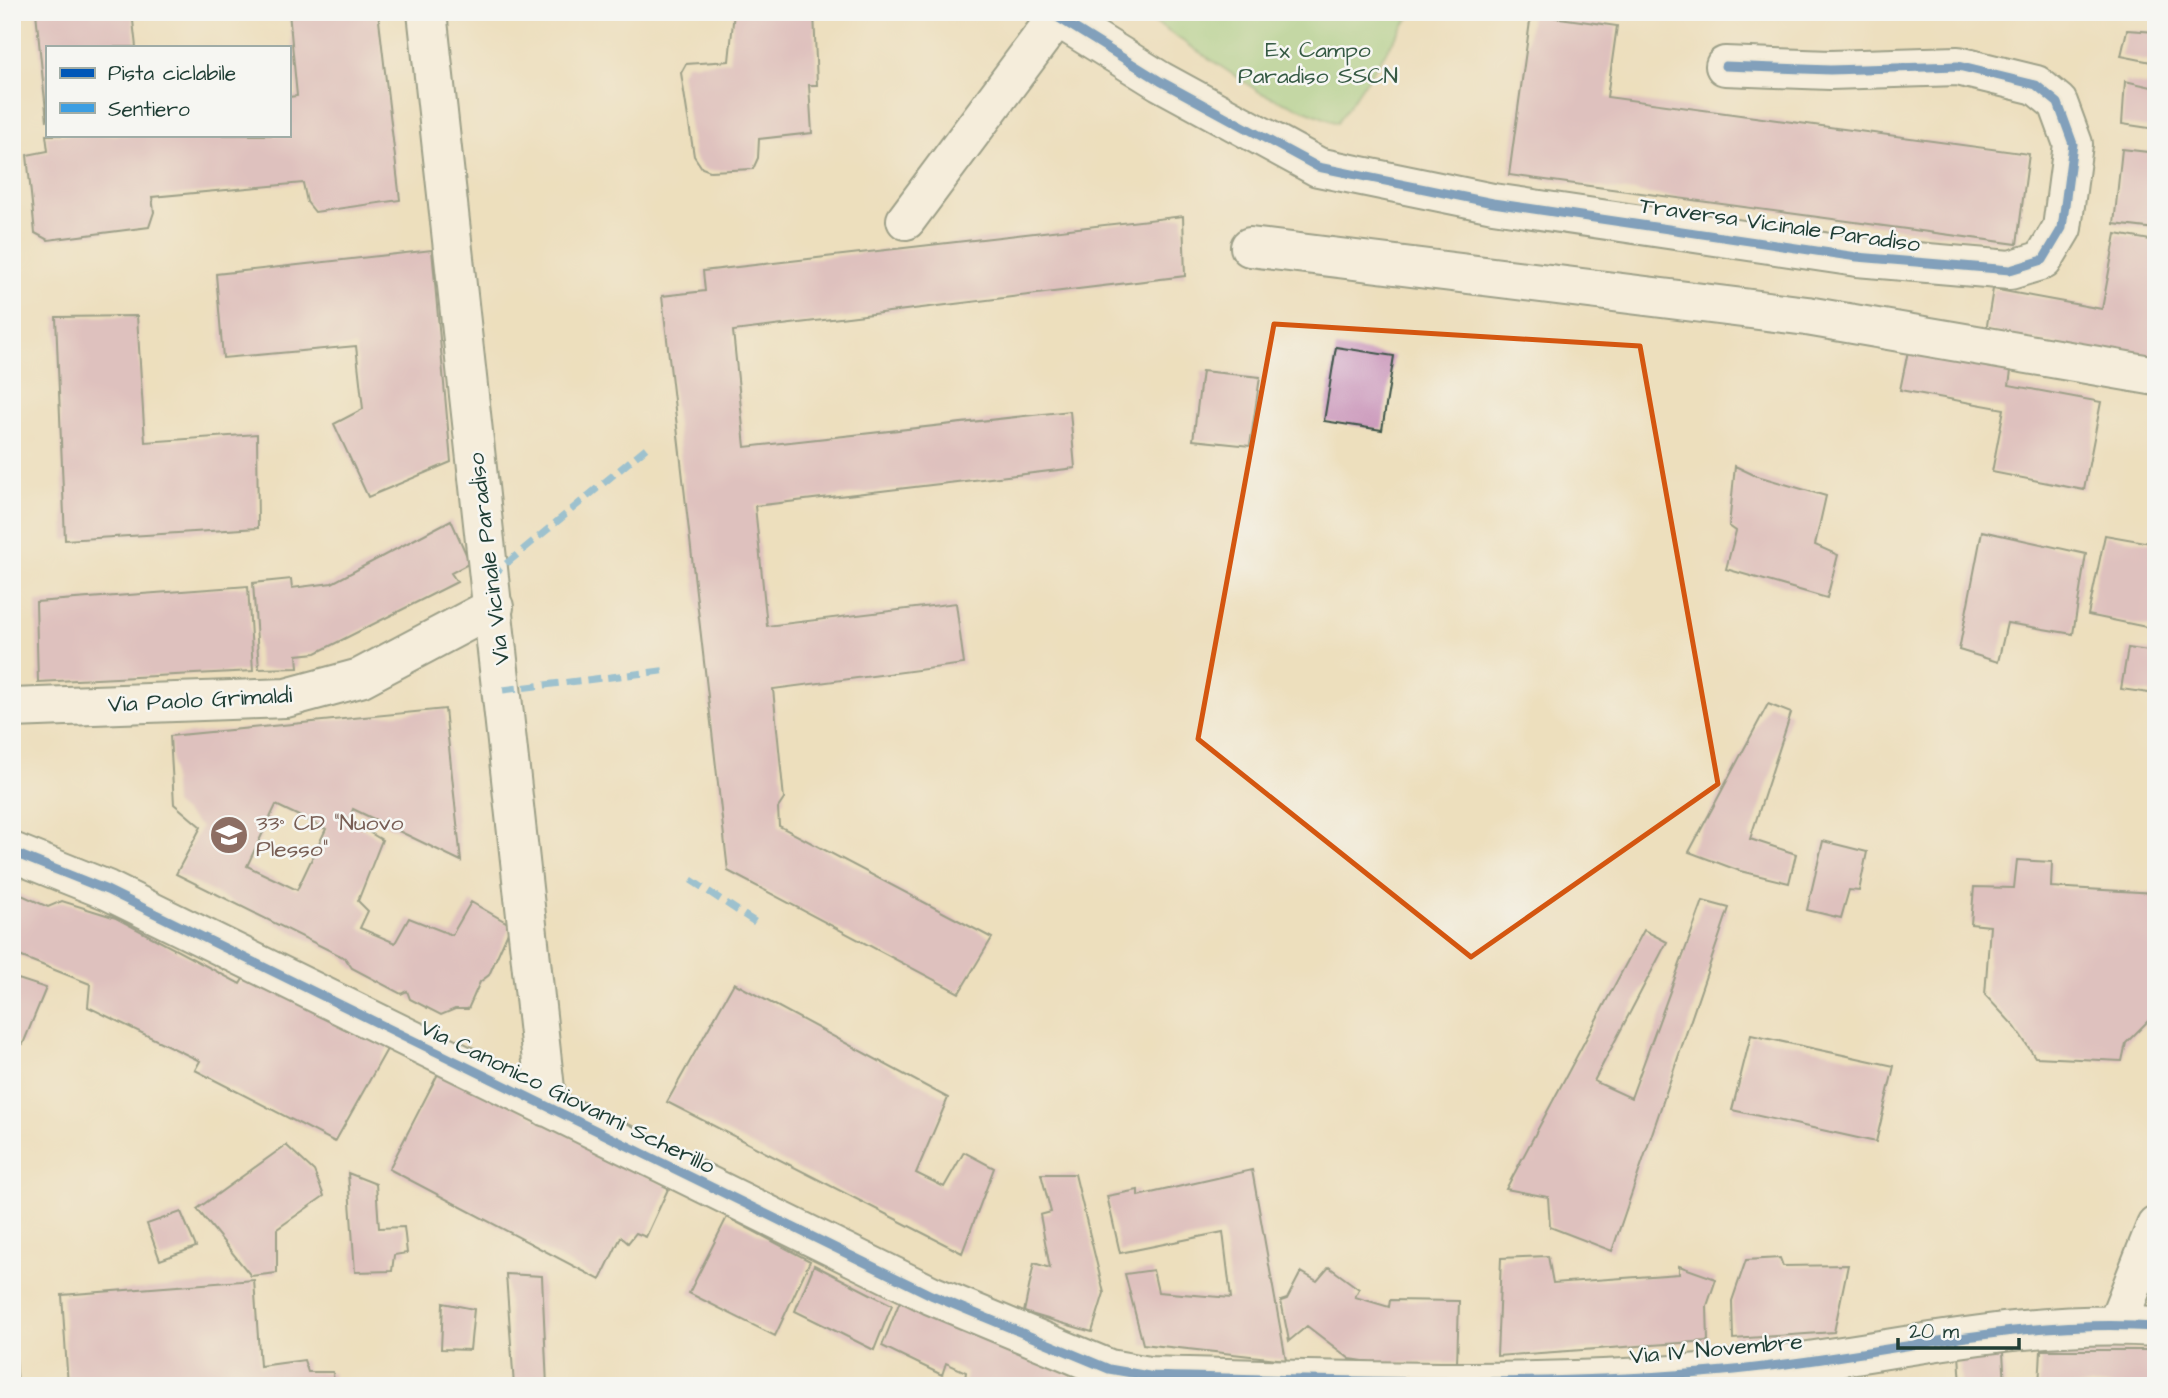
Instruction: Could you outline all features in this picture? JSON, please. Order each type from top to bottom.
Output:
[{"type":"street","name":"Via Vicinale Paradiso","points":[[427,12],[547,1107]]},
{"type":"street","name":"Traversa Vicinale Paradiso","points":[[1053,15],[1160,81],[1318,167],[1507,205],[1857,257],[1961,266],[2010,270],[2043,260],[2062,228],[2073,144],[2058,103],[2036,85],[1958,66],[1830,70],[1725,66]]},
{"type":"street","points":[[906,220],[1053,15]]},
{"type":"street","points":[[1250,247],[1807,316],[2156,376]]},
{"type":"street","name":"Via Paolo Grimaldi","points":[[12,708],[286,698],[360,678],[494,607]]},
{"type":"street","name":"Via Canonico Giovanni Scherillo","points":[[12,852],[107,890],[931,1295],[1112,1377]]},
{"type":"street","points":[[2117,1324],[2156,1226]]},
{"type":"street","name":"Via IV Novembre","points":[[1112,1377],[1455,1385],[1737,1378],[1986,1336],[2117,1324],[2156,1327]]},
{"type":"highlighted area","points":[[1274,324],[1640,346],[1718,784],[1471,957],[1198,739]]},
{"type":"green space","name":"Ex Campo Paradiso SSCN","points":[[1139,12],[1413,12],[1337,123],[1261,93]]},
{"type":"building","points":[[36,12],[132,12],[136,46],[46,46],[46,111]]},
{"type":"building","points":[[289,12],[378,12],[400,200],[315,212],[307,202],[303,183],[152,197],[154,212],[149,227],[48,240],[35,233],[27,155],[48,151],[46,136],[290,136],[290,97],[297,96]]},
{"type":"building","points":[[734,12],[814,12],[817,85],[809,85],[812,133],[759,139],[758,158],[753,169],[710,171],[702,168],[694,156],[681,73],[686,64],[729,61]]},
{"type":"building","points":[[1531,14],[1617,26],[1607,97],[2029,154],[2017,244],[1509,175]]},
{"type":"building","points":[[2127,30],[2156,32],[2156,63],[2121,56]]},
{"type":"building","points":[[2125,81],[2156,88],[2156,129],[2122,124]]},
{"type":"building","points":[[2122,149],[2156,153],[2156,229],[2114,224]]},
{"type":"building","points":[[1183,216],[1185,276],[733,331],[745,447],[1070,411],[1075,468],[755,506],[767,626],[956,603],[964,664],[773,689],[784,799],[778,808],[779,826],[992,938],[959,993],[728,871],[662,296],[705,291],[703,271]]},
{"type":"building","points":[[2116,234],[2156,241],[2156,362],[1986,331],[1993,289],[2102,309]]},
{"type":"building","points":[[432,250],[451,462],[368,497],[334,424],[363,409],[356,346],[223,358],[216,274]]},
{"type":"building","points":[[137,316],[145,442],[257,434],[258,528],[65,540],[56,317]]},
{"type":"building","points":[[1336,347],[1394,356],[1382,430],[1324,421]]},
{"type":"building","points":[[1908,351],[2011,371],[2009,385],[2101,402],[2084,490],[1992,472],[2004,409],[1900,390]]},
{"type":"building","points":[[1202,371],[1260,377],[1250,446],[1193,440]]},
{"type":"building","points":[[1735,466],[1754,475],[1826,496],[1815,545],[1838,555],[1827,598],[1726,569],[1736,531],[1729,526]]},
{"type":"building","points":[[451,520],[470,563],[451,573],[457,582],[316,653],[297,655],[298,668],[259,669],[253,583],[291,579],[292,588],[332,583]]},
{"type":"building","points":[[1982,531],[2086,554],[2073,634],[2007,623],[1998,662],[1959,650]]},
{"type":"building","points":[[2105,535],[2156,544],[2156,629],[2088,615]]},
{"type":"building","points":[[248,586],[253,671],[38,682],[36,602]]},
{"type":"building","points":[[2128,648],[2156,652],[2156,694],[2121,689]]},
{"type":"building","points":[[1768,704],[1791,713],[1750,839],[1796,854],[1789,883],[1740,871],[1689,852]]},
{"type":"building","name":"33° CD \"Nuovo Plesso\"","points":[[445,709],[461,861],[353,809],[349,820],[382,840],[358,901],[368,911],[360,928],[395,943],[409,918],[452,935],[471,902],[511,925],[489,975],[480,982],[468,1009],[455,1009],[441,1015],[410,999],[407,991],[401,994],[352,968],[345,958],[176,874],[201,827],[174,804],[170,736]],"holes":[[[276,805],[326,829],[297,890],[247,866]]]},
{"type":"building","points":[[1823,841],[1867,852],[1859,891],[1849,890],[1841,918],[1807,910]]},
{"type":"building","points":[[2017,860],[2052,862],[2051,887],[2156,893],[2156,1017],[2152,1017],[2126,1043],[2122,1061],[2035,1057],[2015,1027],[1985,995],[1990,926],[1971,924],[1974,887],[2014,888]]},
{"type":"building","points":[[12,880],[17,893],[48,907],[62,901],[116,918],[240,984],[246,974],[390,1044],[335,1142],[195,1070],[200,1061],[88,1007],[90,984],[12,953]]},
{"type":"building","points":[[1703,901],[1729,908],[1612,1251],[1550,1227],[1548,1197],[1506,1189],[1644,930],[1667,942],[1594,1081],[1631,1098]]},
{"type":"building","points":[[12,977],[46,988],[23,1044],[12,1040]]},
{"type":"building","points":[[734,983],[948,1098],[916,1173],[944,1187],[964,1152],[994,1168],[962,1253],[667,1102]]},
{"type":"building","points":[[1751,1035],[1894,1066],[1876,1142],[1732,1110]]},
{"type":"building","points":[[441,1068],[669,1187],[646,1237],[636,1233],[628,1243],[621,1237],[600,1280],[389,1169]]},
{"type":"building","points":[[286,1145],[314,1171],[324,1196],[277,1229],[277,1273],[251,1276],[197,1209]]},
{"type":"building","points":[[1252,1170],[1286,1360],[1143,1344],[1125,1274],[1153,1270],[1158,1292],[1231,1298],[1223,1232],[1120,1253],[1107,1196],[1138,1190],[1138,1196]]},
{"type":"building","points":[[348,1173],[376,1184],[379,1228],[404,1227],[407,1253],[394,1255],[392,1271],[355,1272]]},
{"type":"building","points":[[1041,1174],[1075,1174],[1104,1293],[1092,1332],[1024,1312],[1034,1263],[1050,1268],[1040,1215],[1051,1212]]},
{"type":"building","points":[[181,1212],[196,1247],[160,1260],[147,1224]]},
{"type":"building","points":[[727,1217],[810,1261],[775,1336],[689,1293]]},
{"type":"building","points":[[1548,1256],[1553,1283],[1679,1274],[1679,1266],[1716,1279],[1707,1306],[1708,1341],[1497,1356],[1501,1258]]},
{"type":"building","points":[[1780,1258],[1783,1266],[1848,1265],[1834,1332],[1733,1339],[1732,1301],[1746,1260]]},
{"type":"building","points":[[814,1265],[892,1305],[874,1350],[795,1311]]},
{"type":"building","points":[[1329,1267],[1359,1289],[1355,1297],[1389,1307],[1390,1300],[1459,1301],[1457,1363],[1377,1363],[1350,1359],[1307,1326],[1289,1341],[1281,1301],[1287,1299],[1301,1272],[1317,1281]]},
{"type":"building","points":[[506,1274],[542,1276],[547,1386],[514,1386]]},
{"type":"building","points":[[254,1280],[260,1366],[304,1360],[308,1372],[333,1372],[334,1386],[68,1386],[62,1295]]},
{"type":"building","points":[[904,1291],[1014,1344],[1091,1386],[964,1386],[966,1372],[946,1363],[942,1375],[882,1346]]},
{"type":"building","points":[[443,1303],[474,1309],[470,1350],[441,1349]]},
{"type":"building","points":[[14,1330],[18,1386],[12,1386]]},
{"type":"building","points":[[2041,1350],[2156,1350],[2156,1386],[2039,1386]]},
{"type":"building","points":[[2003,1352],[2005,1386],[1961,1386],[1959,1354]]},
{"type":"marked path","points":[[490,577],[646,448]]},
{"type":"marked path","points":[[503,690],[669,670]]},
{"type":"marked path","points":[[691,880],[755,922]]},
{"type":"cycle path","points":[[1049,12],[1160,81],[1318,167],[1493,203],[1857,257],[2010,270],[2043,260],[2062,228],[2073,144],[2058,103],[2036,85],[1958,66],[1830,70],[1725,66]]},
{"type":"cycle path","points":[[12,852],[107,890],[931,1295],[1109,1369],[1149,1376],[1295,1380],[1589,1380],[1735,1370],[2050,1328],[2103,1325],[2156,1327]]},
{"type":"place","name":"33° CD \"Nuovo Plesso\"","points":[[229,835]]}]
